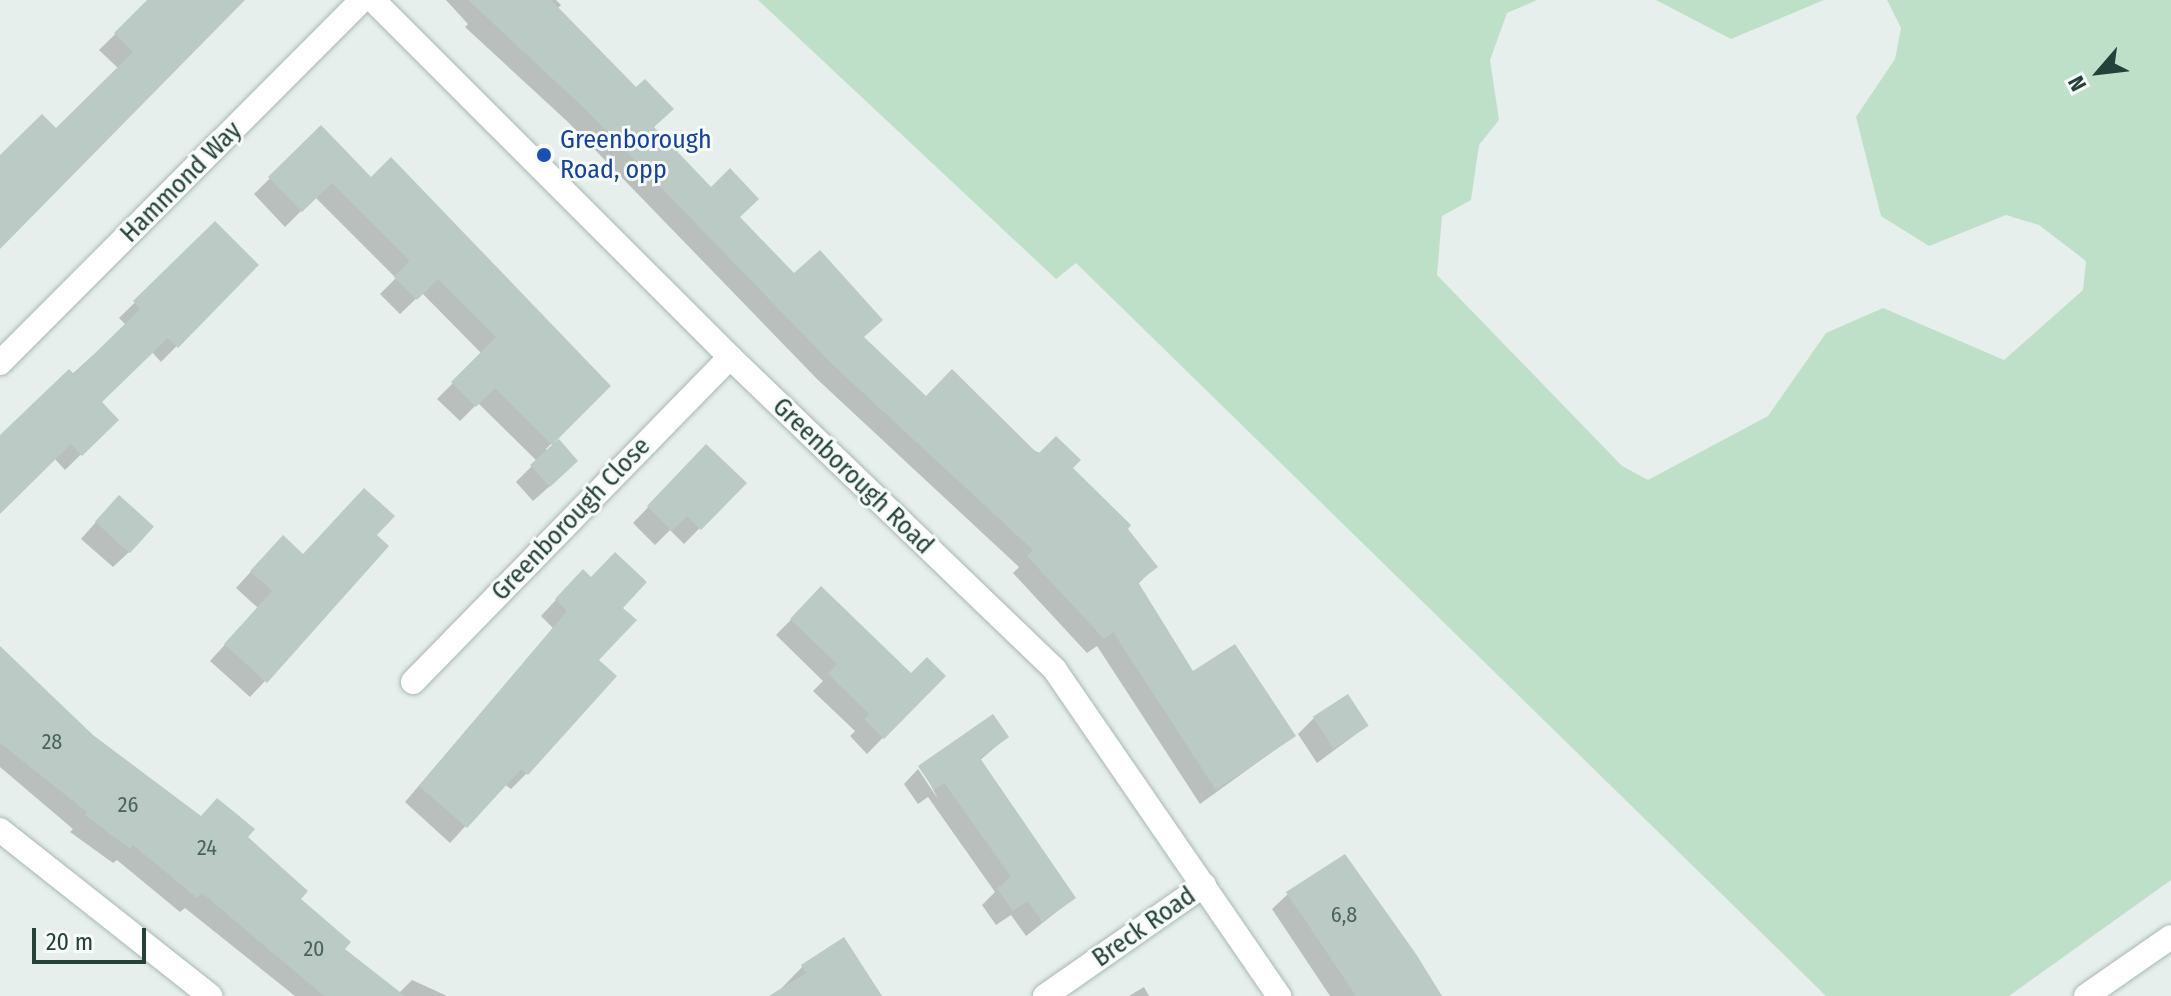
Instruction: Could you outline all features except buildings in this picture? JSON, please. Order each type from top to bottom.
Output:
[{"type":"street","name":"Hammond Way","points":[[0,363],[362,0]]},
{"type":"street","name":"Greenborough Road","points":[[373,0],[730,357],[1055,670],[1279,996]]},
{"type":"street","name":"Greenborough Close","points":[[413,682],[730,357]]},
{"type":"street","points":[[0,830],[210,996]]},
{"type":"street","name":"Breck Road","points":[[1045,996],[1204,885]]},
{"type":"street","points":[[2086,996],[2171,937]]},
{"type":"green space","points":[[758,0],[1537,0],[1507,13],[1490,60],[1499,120],[1479,145],[1471,200],[1442,216],[1437,275],[1622,466],[1648,480],[1768,416],[1826,333],[1883,308],[2004,360],[2083,290],[2086,261],[2039,225],[2006,215],[1929,246],[1881,216],[1856,117],[1895,59],[1901,28],[1887,0],[2171,0],[2171,880],[2009,996],[1826,996],[1076,263],[1056,279]]},
{"type":"green space","points":[[1656,0],[1824,0],[1731,39]]},
{"type":"place","name":"Greenborough Road, opp","points":[[544,155]]}]
